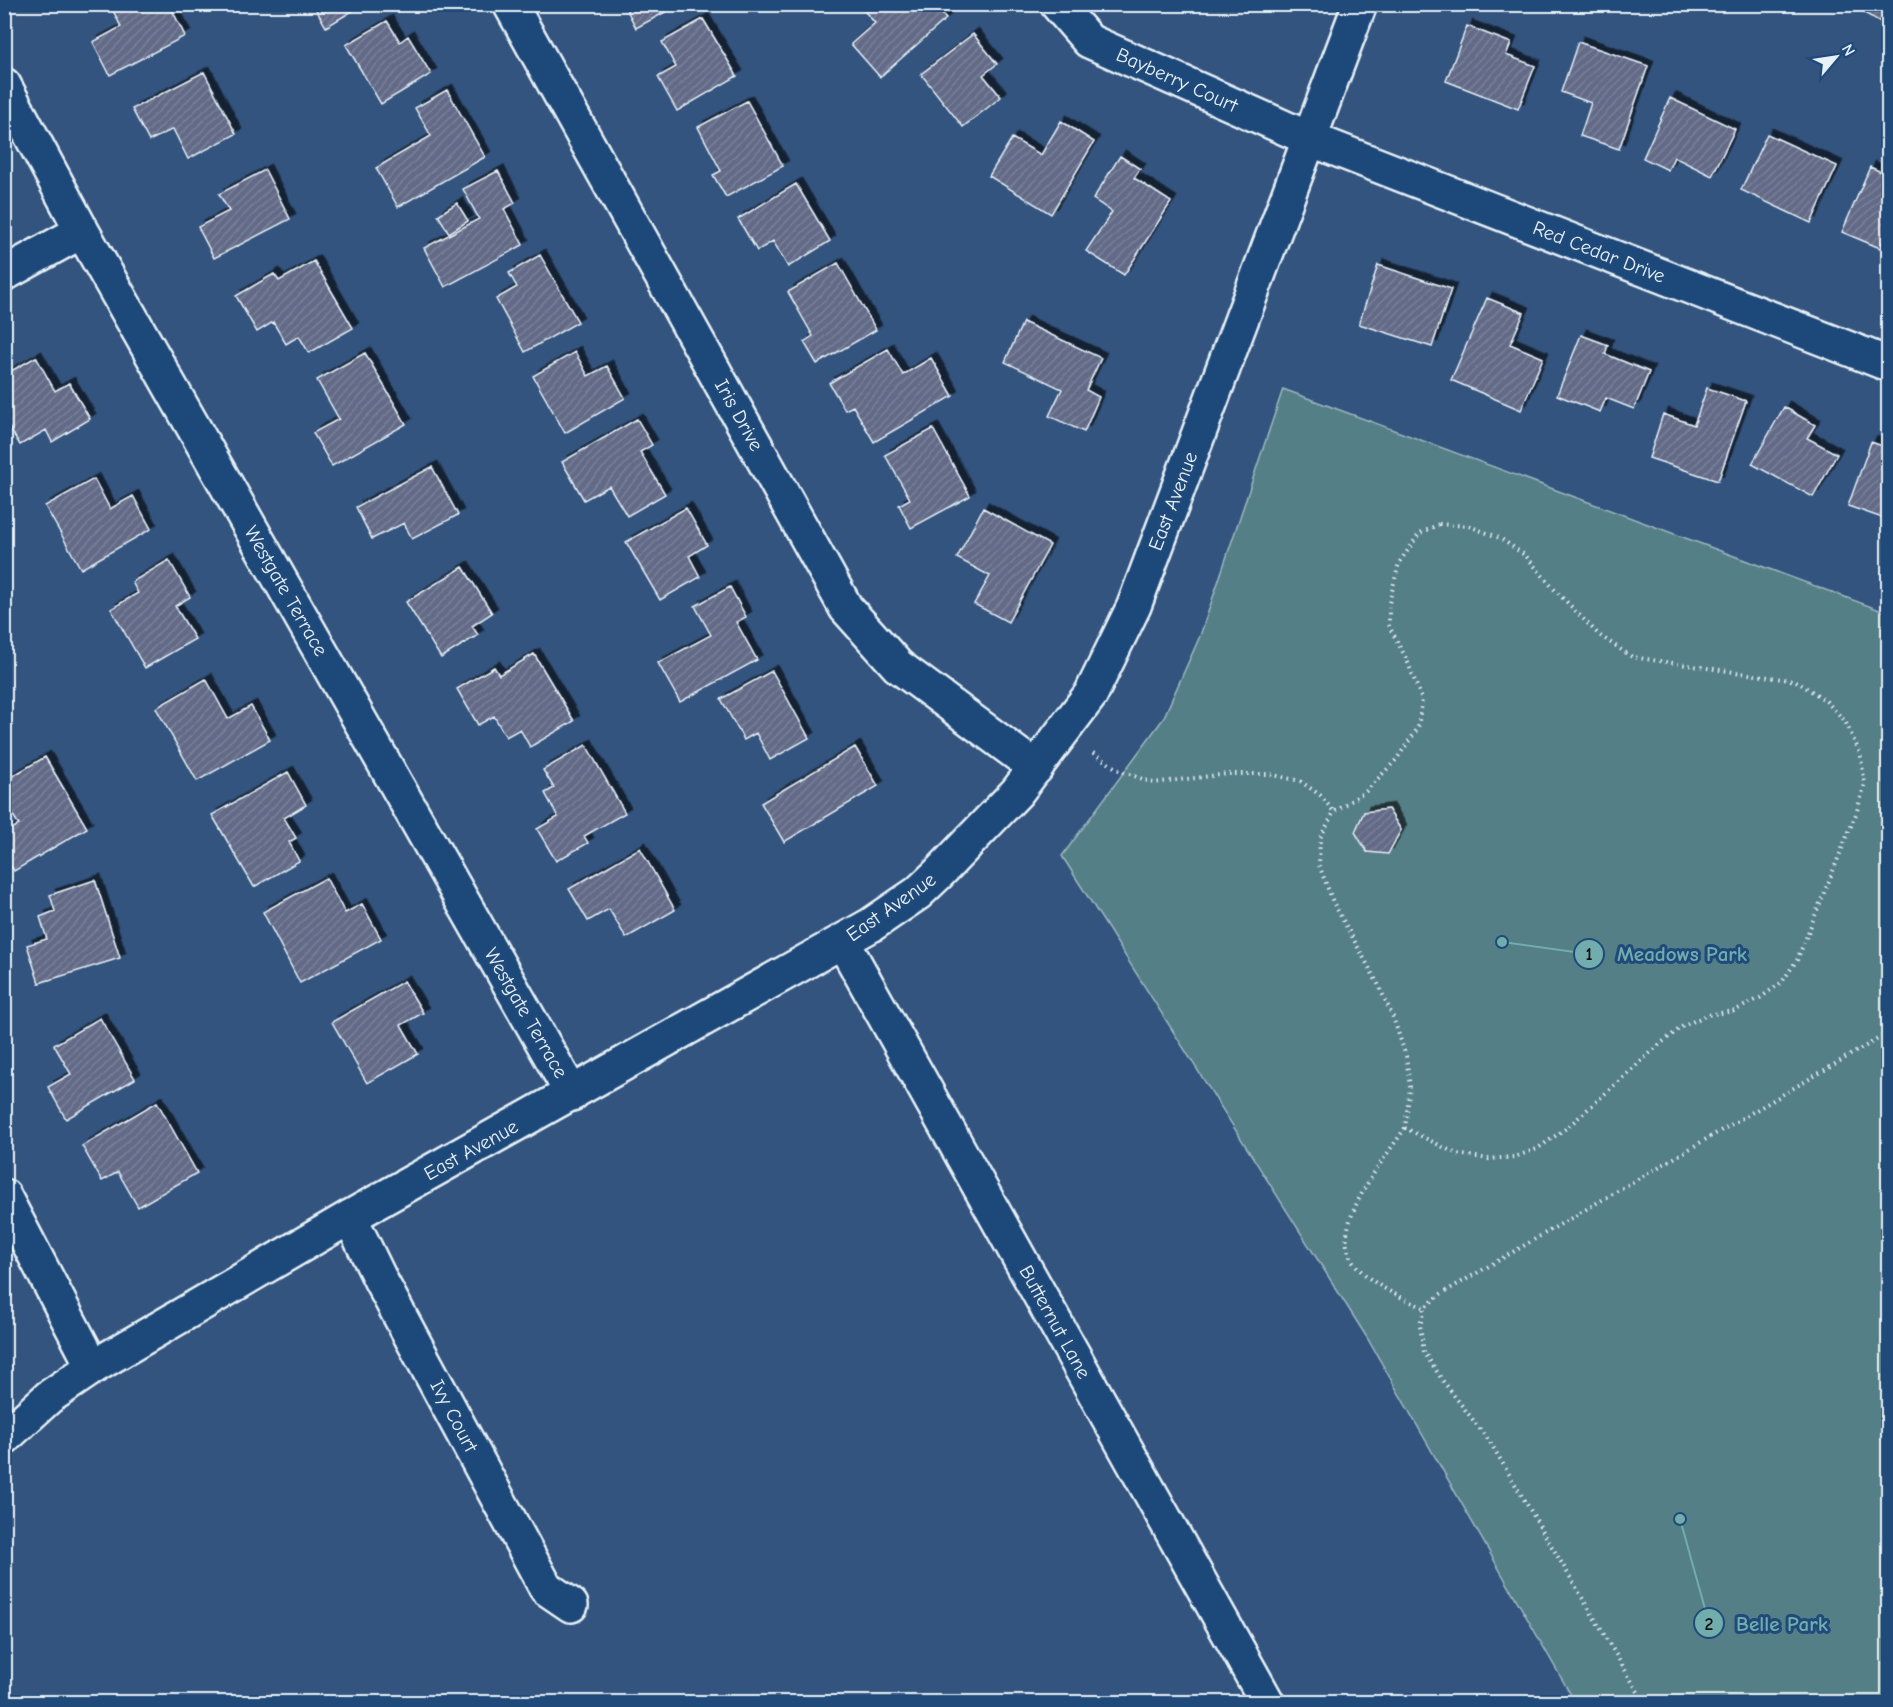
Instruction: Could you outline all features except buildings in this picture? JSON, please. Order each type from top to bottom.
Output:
[{"type":"street","name":"Iris Drive","points":[[510,4],[846,608],[898,666],[1036,768]]},
{"type":"street","name":"Bayberry Court","points":[[1057,4],[1089,41],[1310,139]]},
{"type":"street","name":"East Avenue","points":[[4,1438],[49,1397],[93,1367],[350,1217],[843,942],[897,908],[938,874],[1009,801],[1091,694],[1134,606],[1360,4]]},
{"type":"street","name":"Westgate Terrace","points":[[4,85],[82,231],[572,1094]]},
{"type":"street","name":"Red Cedar Drive","points":[[1310,139],[1888,364]]},
{"type":"street","points":[[4,274],[82,231]]},
{"type":"street","name":"Butternut Lane","points":[[843,942],[1267,1702]]},
{"type":"street","points":[[4,1196],[93,1367]]},
{"type":"street","name":"Ivy Court","points":[[350,1217],[381,1281],[546,1588],[571,1605]]},
{"type":"path","points":[[1405,1128],[1457,1155],[1488,1159],[1506,1158],[1537,1149],[1569,1127],[1683,1026],[1707,1015],[1734,1011],[1760,998],[1782,982],[1797,960],[1856,814],[1865,784],[1860,753],[1845,721],[1825,700],[1796,681],[1632,657],[1599,635],[1554,589],[1526,556],[1500,538],[1469,526],[1439,524],[1419,534],[1399,563],[1389,603],[1389,626],[1407,660],[1422,700],[1418,728],[1396,760],[1366,791],[1334,812],[1320,838],[1319,865],[1333,902],[1394,1017],[1403,1046],[1410,1087],[1405,1128],[1367,1186],[1350,1219],[1345,1241],[1351,1259],[1367,1276],[1388,1291],[1425,1308]]},
{"type":"path","points":[[1062,732],[1119,770],[1153,783],[1228,774],[1269,774],[1300,780],[1320,795],[1334,812]]},
{"type":"path","points":[[1644,1702],[1490,1442],[1443,1381],[1424,1352],[1420,1326],[1425,1308],[1441,1294],[1888,1033]]},
{"type":"green space","points":[[1283,389],[1888,613],[1888,1702],[1575,1702],[1366,1336],[1062,856],[1163,719],[1200,636]]},
{"type":"place","name":"Meadows Park","points":[[1502,942]]},
{"type":"place","name":"Belle Park","points":[[1680,1519]]}]
